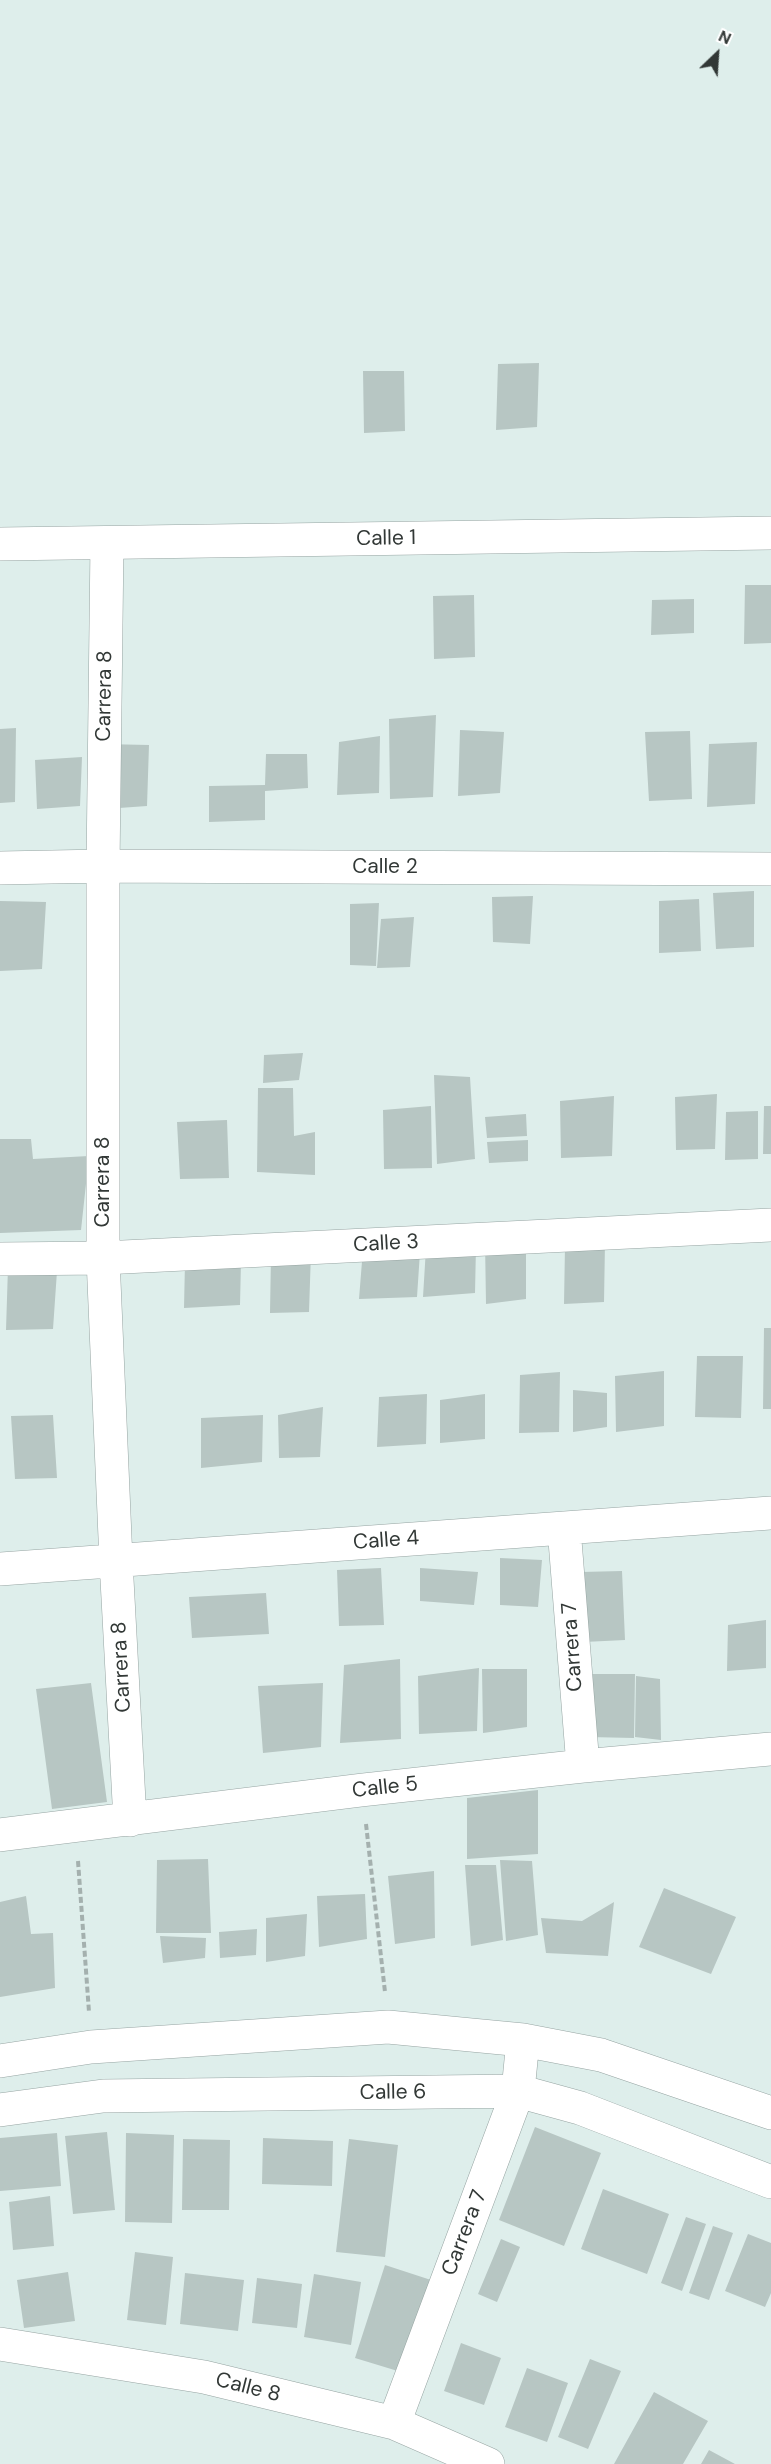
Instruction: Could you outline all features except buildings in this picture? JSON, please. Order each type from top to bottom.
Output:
[{"type":"street","name":"Calle 1","points":[[0,544],[771,533]]},
{"type":"street","name":"Carrera 8","points":[[106,543],[103,1258],[130,1820]]},
{"type":"street","name":"Calle 2","points":[[0,868],[103,866],[771,869]]},
{"type":"street","name":"Calle 3","points":[[0,1259],[103,1258],[771,1225]]},
{"type":"street","name":"Calle 4","points":[[0,1569],[771,1513]]},
{"type":"street","name":"Carrera 7","points":[[564,1528],[583,1766]]},
{"type":"street","name":"Calle 5","points":[[0,1835],[362,1790],[583,1766],[771,1749]]},
{"type":"street","points":[[0,2061],[91,2048],[388,2027],[523,2040],[601,2055],[771,2113]]},
{"type":"street","name":"Carrera 7","points":[[393,2423],[518,2091],[523,2040]]},
{"type":"street","name":"Calle 6","points":[[0,2110],[103,2096],[518,2091],[580,2108],[771,2182]]},
{"type":"street","name":"Calle 8","points":[[3,2345],[204,2377],[393,2423],[488,2464]]},
{"type":"path","points":[[362,1790],[388,2027]]},
{"type":"path","points":[[75,1824],[91,2048]]}]
